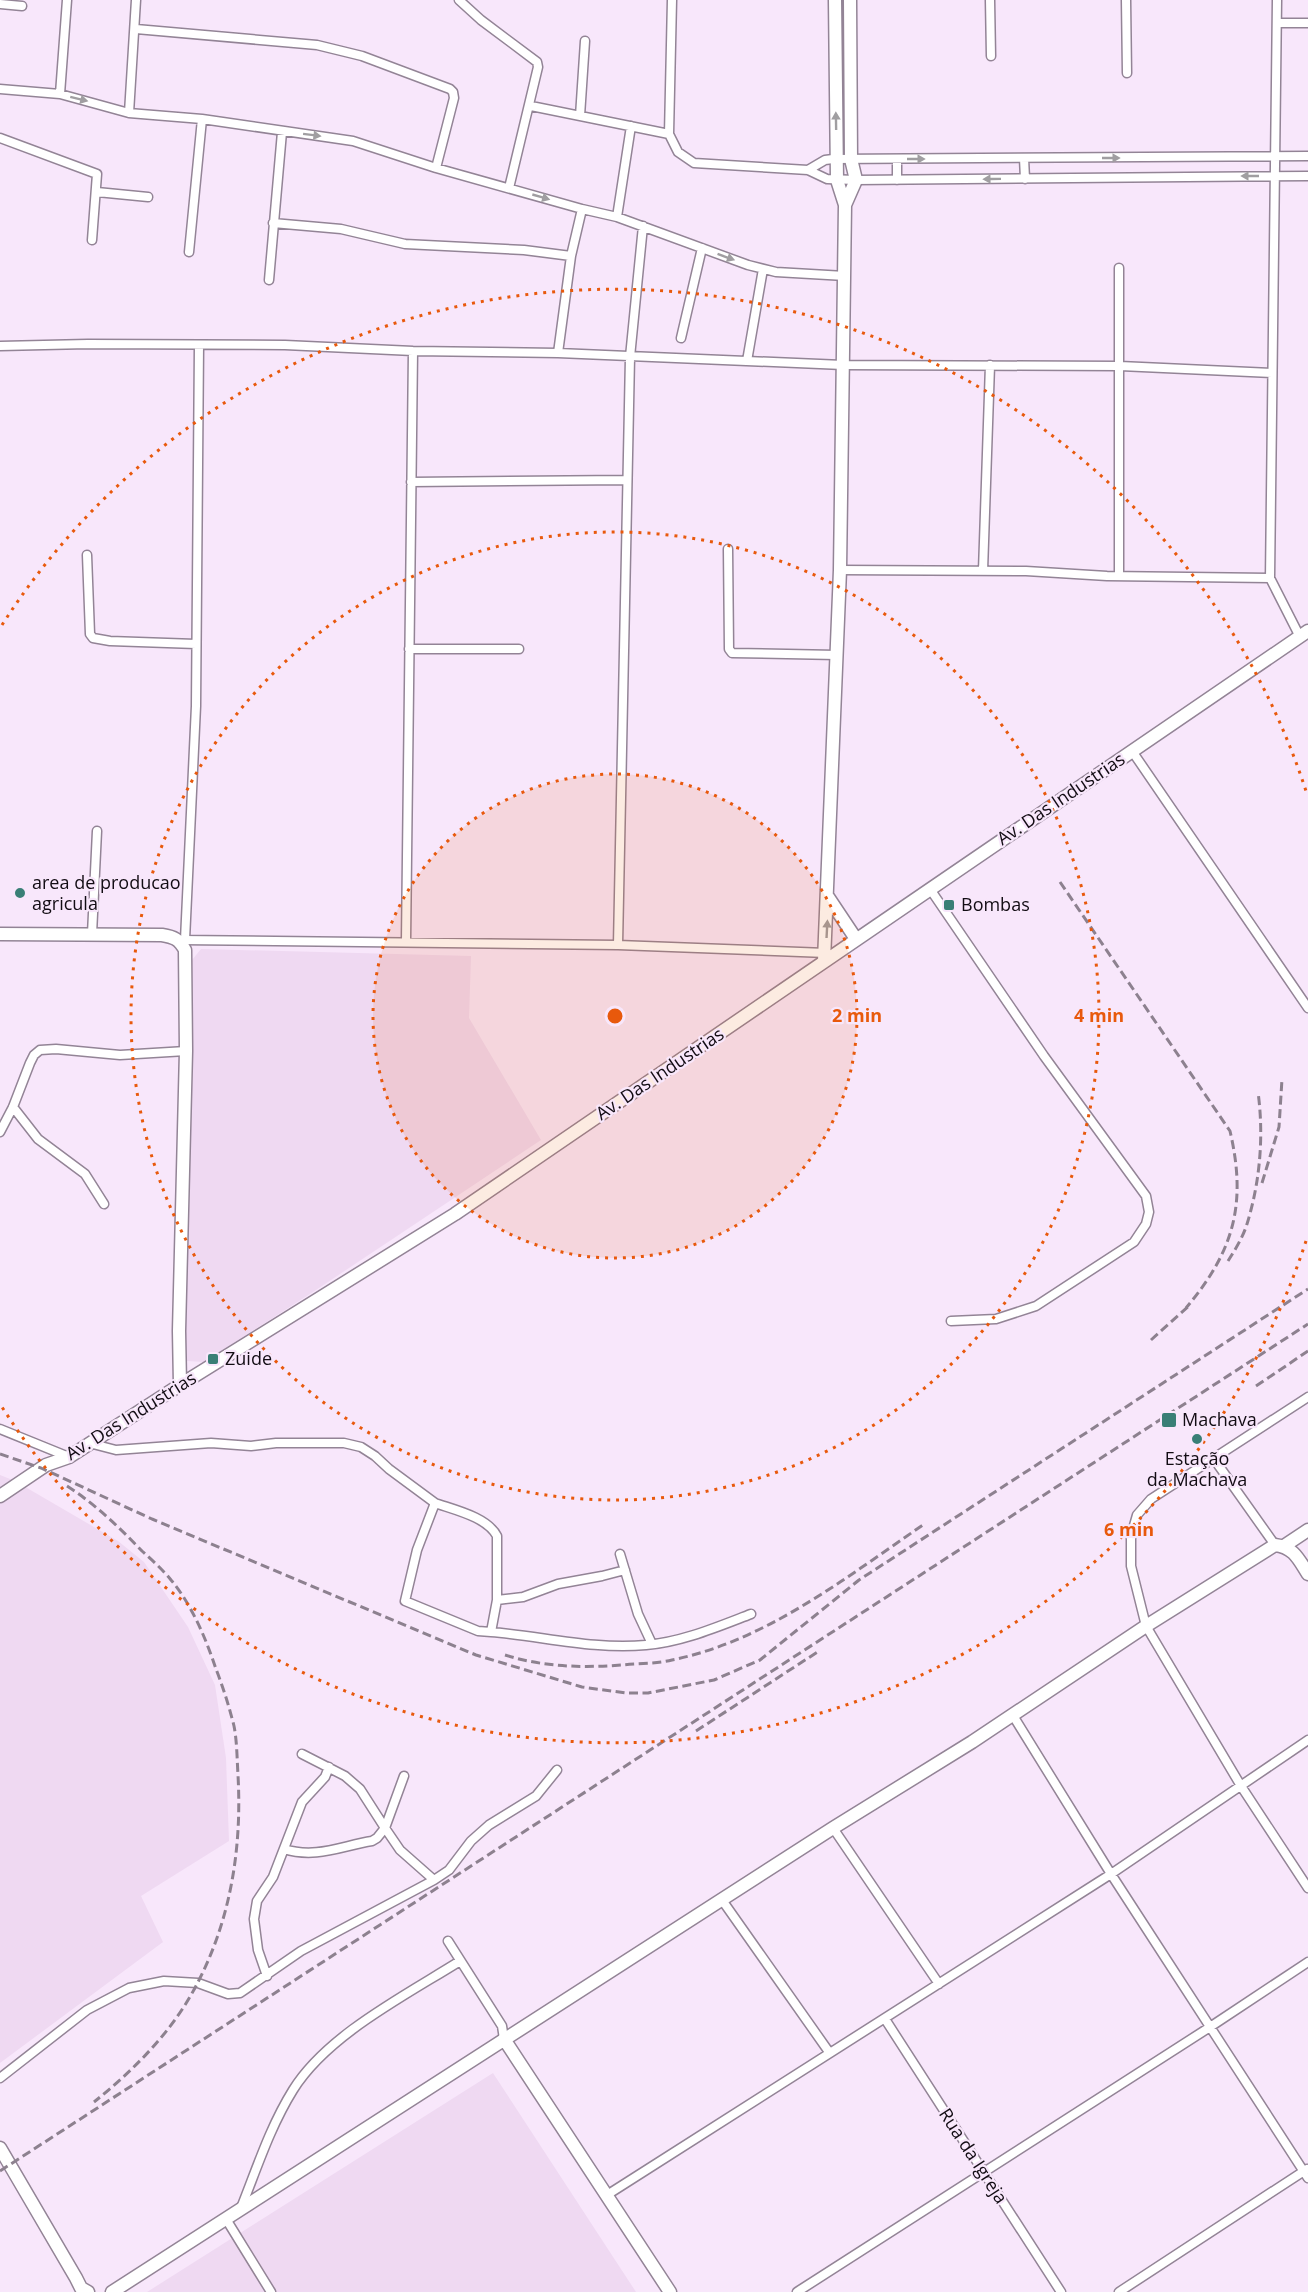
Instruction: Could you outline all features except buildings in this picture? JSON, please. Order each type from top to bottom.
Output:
[{"type":"street","points":[[60,94],[67,0]]},
{"type":"street","points":[[129,113],[136,0]]},
{"type":"street","points":[[459,0],[481,20],[537,62],[537,77],[531,106],[509,188]]},
{"type":"street","points":[[672,0],[669,134],[678,152],[694,163],[808,170],[827,179],[837,180],[1308,176]]},
{"type":"street","points":[[0,934],[162,935],[183,940],[618,945],[825,957],[840,570],[845,276],[845,205],[837,180],[835,0]]},
{"type":"street","points":[[845,205],[856,180],[851,159],[850,0]]},
{"type":"street","points":[[990,0],[991,56]]},
{"type":"street","points":[[1126,0],[1127,73]]},
{"type":"street","points":[[1277,0],[1270,578],[1304,634]]},
{"type":"street","points":[[0,4],[22,6]]},
{"type":"street","points":[[1278,23],[1308,23]]},
{"type":"street","points":[[136,29],[317,45],[362,56],[450,89],[454,98],[436,168]]},
{"type":"street","points":[[579,116],[585,41]]},
{"type":"street","points":[[0,89],[60,94],[129,113],[202,119],[353,141],[436,168],[617,217],[776,272],[845,276]]},
{"type":"street","points":[[531,106],[669,134]]},
{"type":"street","points":[[189,252],[202,119]]},
{"type":"street","points":[[617,217],[631,126]]},
{"type":"street","points":[[269,280],[282,132]]},
{"type":"street","points":[[0,138],[98,176],[92,240]]},
{"type":"street","points":[[808,170],[825,160],[837,159],[1308,156]]},
{"type":"street","points":[[1024,158],[1025,178]]},
{"type":"street","points":[[897,159],[897,180]]},
{"type":"street","points":[[97,192],[148,197]]},
{"type":"street","points":[[558,353],[571,256],[582,209]]},
{"type":"street","points":[[273,223],[340,229],[405,244],[524,250],[571,256]]},
{"type":"street","points":[[618,945],[630,357],[643,226]]},
{"type":"street","points":[[681,338],[702,248]]},
{"type":"street","points":[[747,361],[763,268]]},
{"type":"street","points":[[1119,268],[1119,576]]},
{"type":"street","points":[[180,1385],[179,1330],[187,960],[183,940],[196,706],[199,345]]},
{"type":"street","points":[[0,346],[285,345],[843,365],[1120,366],[1272,373]]},
{"type":"street","points":[[406,941],[413,351]]},
{"type":"street","points":[[983,571],[990,365]]},
{"type":"street","points":[[411,482],[627,480]]},
{"type":"street","points":[[728,549],[729,650],[732,653],[837,655]]},
{"type":"street","points":[[87,555],[90,634],[93,638],[110,641],[196,644]]},
{"type":"street","points":[[840,570],[1270,578]]},
{"type":"street","name":"Av. Das Industrias","points":[[0,1496],[46,1465],[69,1457],[455,1214],[825,957],[856,939],[1304,634]]},
{"type":"street","points":[[410,649],[519,650]]},
{"type":"street","points":[[1132,751],[1308,1008]]},
{"type":"street","points":[[92,934],[97,831]]},
{"type":"street","points":[[930,889],[1044,1056],[1142,1190],[1146,1196],[1149,1212],[1146,1224],[1134,1242],[1036,1306],[996,1319],[951,1321]]},
{"type":"street","points":[[828,897],[856,939]]},
{"type":"street","points":[[0,1132],[13,1107],[30,1063],[40,1050],[56,1049],[120,1055],[186,1051]]},
{"type":"street","points":[[13,1107],[38,1139],[85,1174],[104,1204]]},
{"type":"street","points":[[1308,1397],[1151,1498],[1137,1515],[1131,1536],[1131,1566],[1146,1626],[1241,1786],[1308,1888]]},
{"type":"street","points":[[0,1429],[69,1457]]},
{"type":"street","points":[[89,1443],[116,1450],[211,1443],[251,1446],[276,1443],[344,1443],[361,1447],[435,1503],[478,1519],[493,1528],[497,1536],[497,1600],[490,1632]]},
{"type":"street","points":[[1214,1459],[1280,1546],[1292,1550],[1308,1574]]},
{"type":"street","points":[[435,1503],[417,1550],[405,1601],[478,1630],[579,1643],[647,1646],[692,1636],[751,1614]]},
{"type":"street","points":[[112,2292],[833,1828],[972,1742],[1146,1626],[1308,1530]]},
{"type":"street","points":[[620,1554],[638,1614],[652,1644]]},
{"type":"street","points":[[497,1600],[523,1597],[558,1584],[625,1570]]},
{"type":"street","points":[[1012,1714],[1111,1874],[1306,2172],[1119,2292]]},
{"type":"street","points":[[607,2195],[1111,1874],[1308,1740]]},
{"type":"street","points":[[302,1754],[329,1767],[360,1789],[400,1850],[434,1880]]},
{"type":"street","points":[[267,1976],[258,1950],[254,1918],[257,1901],[273,1877],[302,1802],[326,1777],[329,1767]]},
{"type":"street","points":[[0,2078],[87,2010],[129,1988],[164,1981],[198,1983],[228,1994],[240,1993],[301,1951],[449,1870],[471,1841],[489,1825],[536,1796],[557,1770]]},
{"type":"street","points":[[284,1850],[300,1854],[314,1854],[372,1841],[385,1828],[404,1776]]},
{"type":"street","points":[[833,1828],[939,1984]]},
{"type":"street","points":[[722,1900],[829,2052]]},
{"type":"street","points":[[448,1941],[502,2026],[504,2039],[670,2292]]},
{"type":"street","points":[[241,2209],[274,2124],[294,2088],[323,2055],[372,2015],[460,1961]]},
{"type":"street","points":[[797,2292],[1308,1962]]},
{"type":"street","name":"Rua da Igreja","points":[[885,2019],[1060,2292]]},
{"type":"street","points":[[0,2148],[81,2290]]},
{"type":"street","points":[[226,2219],[271,2292]]},
{"type":"shaded area","points":[[201,949],[471,956],[469,1018],[541,1140],[204,1362],[187,1361],[183,1353],[192,960]]},
{"type":"shaded area","points":[[0,1475],[15,1481],[118,1541],[144,1562],[188,1627],[215,1685],[226,1758],[229,1841],[141,1896],[163,1942],[0,2063]]},
{"type":"shaded area","points":[[493,2073],[636,2292],[147,2292]]},
{"type":"railway","points":[[1060,882],[1230,1131],[1237,1181],[1232,1226],[1216,1267],[1186,1308]]},
{"type":"railway","points":[[1262,1183],[1279,1127],[1282,1079]]},
{"type":"railway","points":[[1228,1261],[1245,1229],[1255,1192],[1261,1142],[1258,1092]]},
{"type":"railway","points":[[0,1454],[41,1468],[152,1519],[476,1655],[582,1687],[626,1693],[648,1693],[714,1680],[760,1660],[859,1580],[1308,1289]]},
{"type":"railway","points":[[1151,1340],[1191,1304]]},
{"type":"railway","points":[[0,2171],[1308,1324]]},
{"type":"railway","points":[[1256,1386],[1308,1351]]},
{"type":"railway","points":[[67,1486],[125,1533],[164,1573],[185,1600],[208,1646],[228,1704],[235,1732],[238,1775],[238,1829],[232,1882],[219,1933],[209,1958],[188,2000],[165,2032],[139,2062],[94,2102]]},
{"type":"railway","points":[[505,1655],[563,1666],[592,1666],[660,1662],[707,1651],[772,1623],[804,1605],[923,1525]]},
{"type":"railway","points":[[696,1731],[819,1651]]},
{"type":"place","name":"area de producao agricula","points":[[20,893]]},
{"type":"place","name":"Bombas","points":[[949,905]]},
{"type":"place","name":"Zuide","points":[[213,1359]]},
{"type":"place","name":"Machava","points":[[1169,1420]]},
{"type":"place","name":"Estação da Machava","points":[[1197,1439]]}]
